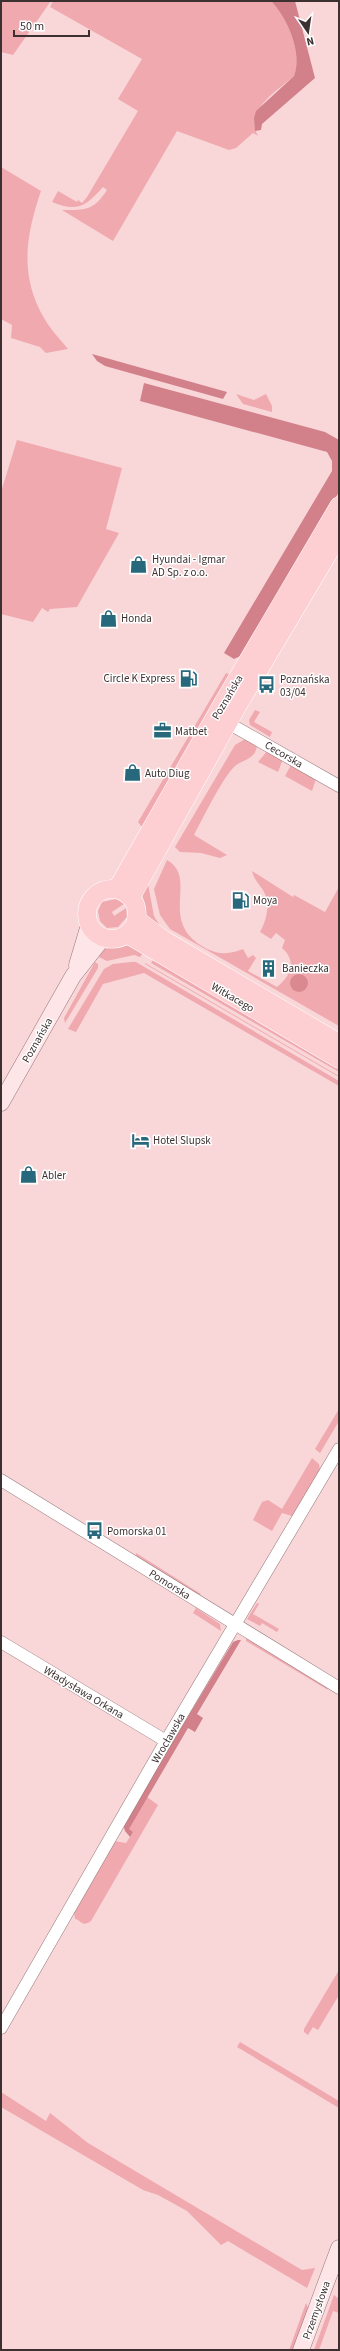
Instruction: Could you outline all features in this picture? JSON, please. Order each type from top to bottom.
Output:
[{"type":"main road","name":"Poznańska","points":[[124,893],[222,703],[339,506]]},
{"type":"main road","name":"Poznańska","points":[[124,893],[228,723],[339,535]]},
{"type":"main road","points":[[109,889],[124,893],[137,911],[132,926],[112,939],[103,938],[89,925],[87,909],[94,896],[109,889]]},
{"type":"main road","name":"Poznańska","points":[[73,976],[89,925]]},
{"type":"main road","name":"Witkacego","points":[[132,926],[164,940],[339,1043]]},
{"type":"main road","name":"Witkacego","points":[[132,926],[339,1059]]},
{"type":"main road","name":"Poznańska","points":[[1,1103],[73,976],[103,938]]},
{"type":"main road","name":"Przemysłowa","points":[[301,2350],[339,2248]]},
{"type":"street","name":"Cecorska","points":[[228,723],[339,786]]},
{"type":"street","name":"Wrocławska","points":[[1,2028],[166,1741],[235,1624],[337,1457]]},
{"type":"street","name":"Pomorska","points":[[1,1480],[339,1688]]},
{"type":"street","name":"Władysława Orkana","points":[[1,1642],[166,1741]]},
{"type":"shaded area","points":[[1,1],[51,1],[13,55],[1,52]]},
{"type":"shaded area","points":[[53,1],[271,1],[283,16],[292,36],[296,57],[294,76],[271,95],[259,110],[255,118],[255,127],[258,136],[253,133],[236,148],[229,150],[177,131],[113,241],[62,210],[77,210],[93,206],[107,190],[103,187],[87,203],[75,207],[69,207],[52,202],[58,191],[77,202],[78,200],[82,203],[87,197],[138,111],[118,99],[142,59],[50,7]]},
{"type":"shaded area","points":[[271,1],[295,1],[315,78],[262,124],[261,130],[255,131],[254,118],[256,111],[294,76],[296,67],[295,47],[292,36],[283,16]]},
{"type":"shaded area","points":[[1,167],[41,191],[29,239],[28,271],[36,302],[44,318],[68,349],[46,353],[40,347],[11,338],[12,325],[1,319]]},
{"type":"shaded area","points":[[92,354],[227,392],[223,399],[105,366],[97,361]]},
{"type":"shaded area","points":[[144,383],[325,432],[339,440],[339,492],[245,654],[234,659],[224,653],[332,471],[332,461],[327,452],[140,401]]},
{"type":"shaded area","points":[[236,394],[254,400],[266,394],[272,406],[272,412],[243,404]]},
{"type":"shaded area","points":[[17,440],[122,468],[106,529],[119,533],[77,607],[50,609],[48,612],[42,608],[33,622],[1,614],[1,492]]},
{"type":"shaded area","points":[[226,673],[231,675],[145,826],[142,827],[138,822]]},
{"type":"shaded area","points":[[255,710],[260,712],[254,722],[272,732],[270,737],[250,725],[249,720]]},
{"type":"shaded area","points":[[247,738],[257,744],[254,753],[248,759],[236,765],[228,774],[212,800],[194,835],[227,855],[220,858],[201,853],[180,852],[175,847],[235,745]]},
{"type":"shaded area","points":[[268,750],[283,759],[278,772],[258,762]]},
{"type":"shaded area","points":[[291,765],[316,779],[312,791],[285,776]]},
{"type":"shaded area","points":[[167,860],[176,868],[180,878],[180,914],[183,926],[192,938],[207,949],[216,952],[230,953],[243,949],[248,958],[253,955],[256,958],[248,971],[277,987],[289,973],[291,963],[290,958],[282,948],[285,940],[276,933],[271,939],[260,932],[265,922],[267,900],[252,871],[293,897],[294,895],[325,912],[339,887],[339,1026],[170,929],[160,915],[154,889]]},
{"type":"shaded area","points":[[148,884],[154,916],[160,926],[145,914],[142,891]]},
{"type":"shaded area","points":[[116,899],[124,904],[112,912],[114,916],[126,908],[127,917],[118,927],[107,928],[100,921],[98,911],[102,902]]},
{"type":"shaded area","points":[[123,944],[144,952],[140,957],[134,955],[107,961],[97,956],[105,949]]},
{"type":"shaded area","points":[[154,959],[339,1067],[339,1072],[151,963]]},
{"type":"shaded area","points":[[95,962],[98,964],[98,968],[65,1023],[64,1018]]},
{"type":"shaded area","points":[[136,962],[339,1081],[339,1086],[144,973],[103,984],[76,1032],[68,1029],[104,969],[113,964]]},
{"type":"shaded area","points":[[145,964],[339,1076],[339,1077]]},
{"type":"shaded area","points":[[299,974],[305,977],[308,983],[305,989],[299,992],[293,989],[290,983],[293,977]]},
{"type":"shaded area","points":[[339,1409],[339,1421],[320,1453],[315,1449]]},
{"type":"shaded area","points":[[312,1458],[319,1464],[320,1470],[292,1516],[282,1513],[272,1531],[253,1520],[262,1502],[268,1500],[282,1509]]},
{"type":"shaded area","points":[[136,1553],[201,1594],[199,1595],[136,1558]]},
{"type":"shaded area","points":[[257,1603],[259,1604],[253,1614],[279,1629],[277,1632],[262,1623],[260,1626],[247,1619]]},
{"type":"shaded area","points":[[196,1608],[220,1624],[221,1631],[193,1613]]},
{"type":"shaded area","points":[[246,1637],[327,1688],[328,1690],[246,1641]]},
{"type":"shaded area","points":[[241,1640],[197,1714],[203,1718],[195,1732],[188,1728],[129,1829],[133,1832],[130,1837],[125,1831],[123,1824],[233,1642]]},
{"type":"shaded area","points":[[147,1797],[158,1805],[91,1921],[85,1924],[82,1923],[75,1919],[74,1912],[114,1841],[126,1843],[133,1832],[128,1829]]},
{"type":"shaded area","points":[[339,1970],[339,1995],[318,2030],[313,2027],[308,2035],[304,2032],[304,2029]]},
{"type":"shaded area","points":[[240,2042],[339,2101],[339,2108],[237,2047]]},
{"type":"shaded area","points":[[1,2092],[46,2121],[50,2113],[88,2143],[302,2270],[315,2268],[307,2288],[228,2241],[221,2245],[187,2211],[158,2195],[143,2190],[1,2107]]},
{"type":"shaded area","points":[[334,2295],[339,2299],[339,2313],[333,2311],[319,2350],[314,2350]]},
{"type":"shaded area","points":[[306,2303],[309,2310],[295,2350],[289,2350]]},
{"type":"place","name":"Hyundai - Igmar AD Sp. z o.o.","points":[[139,565]]},
{"type":"place","name":"Honda","points":[[108,618]]},
{"type":"place","name":"Circle K Express","points":[[188,678]]},
{"type":"place","name":"Poznańska 03/04","points":[[267,685]]},
{"type":"place","name":"Matbet","points":[[162,731]]},
{"type":"place","name":"Auto Diug","points":[[132,773]]},
{"type":"place","name":"Moya","points":[[240,900]]},
{"type":"place","name":"Banieczka","points":[[269,968]]},
{"type":"place","name":"Hotel Slupsk","points":[[140,1140]]},
{"type":"place","name":"Abler","points":[[29,1175]]},
{"type":"place","name":"Pomorska 01","points":[[94,1531]]}]
